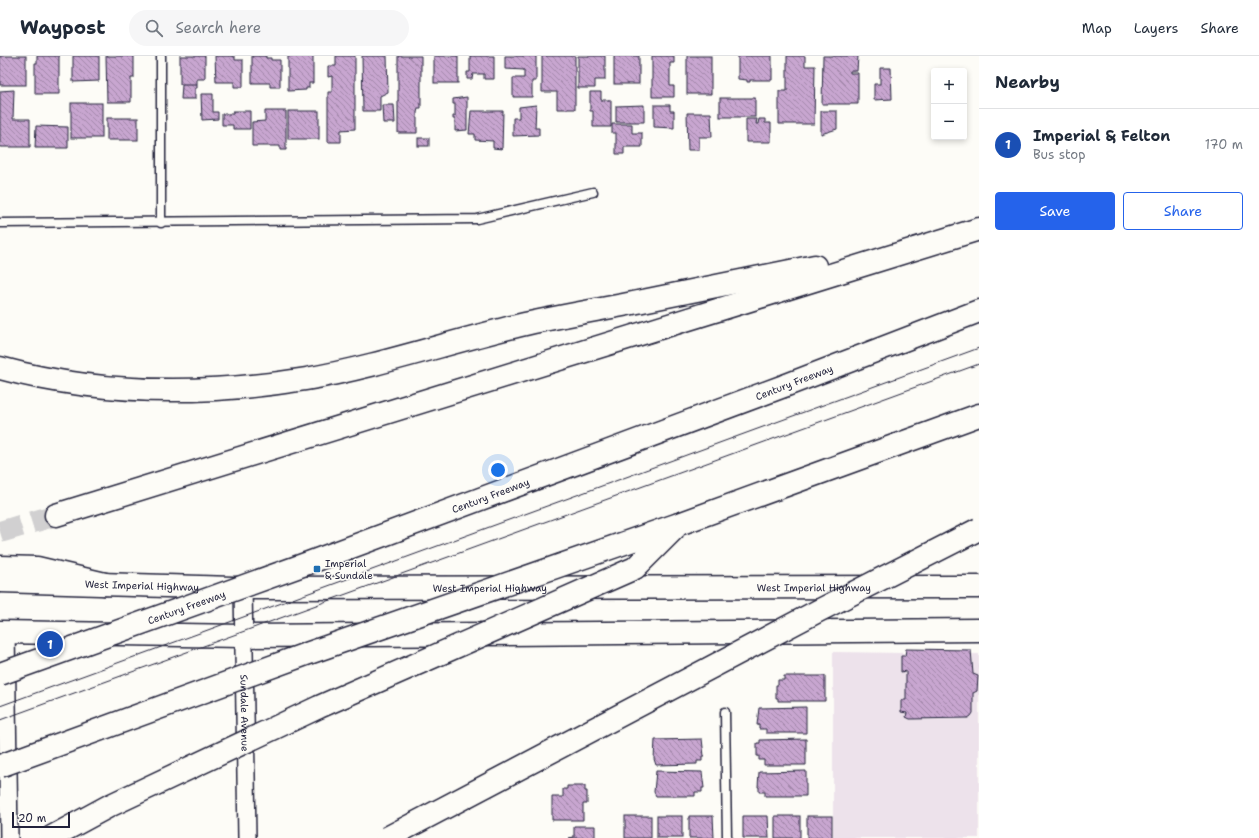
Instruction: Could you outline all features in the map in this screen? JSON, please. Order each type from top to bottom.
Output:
[{"type":"main road","points":[[56,515],[979,229]]},
{"type":"main road","points":[[0,368],[67,382],[121,388],[170,390],[306,379],[356,368],[525,324],[932,243]]},
{"type":"main road","name":"Century Freeway","points":[[0,674],[310,562],[784,386],[979,311]]},
{"type":"main road","points":[[0,766],[309,653],[679,524],[979,415]]},
{"type":"main road","points":[[50,838],[108,806],[319,707],[635,568],[679,524]]},
{"type":"main road","points":[[387,838],[818,611],[979,529]]},
{"type":"main road","points":[[0,567],[37,568],[105,584]]},
{"type":"main road","name":"West Imperial Highway","points":[[0,581],[243,588],[979,587]]},
{"type":"main road","points":[[3,632],[242,636],[979,630]]},
{"type":"street","name":"Sundale Avenue","points":[[243,588],[242,636],[247,838]]},
{"type":"street","points":[[3,632],[9,838]]},
{"type":"lane","points":[[161,56],[161,223]]},
{"type":"lane","points":[[0,223],[161,223],[477,218],[593,192]]},
{"type":"lane","points":[[725,712],[727,838]]},
{"type":"shaded area","points":[[833,652],[979,654],[979,838],[833,838]]},
{"type":"building","points":[[0,56],[26,56],[26,85],[0,85]]},
{"type":"building","points":[[37,56],[59,56],[59,94],[35,94],[35,63],[37,63]]},
{"type":"building","points":[[73,56],[99,56],[99,81],[73,82]]},
{"type":"building","points":[[106,56],[134,56],[134,78],[131,78],[131,102],[107,102]]},
{"type":"building","points":[[180,56],[205,56],[205,79],[197,79],[197,84],[180,84]]},
{"type":"building","points":[[215,56],[230,56],[235,57],[235,60],[243,60],[243,87],[234,87],[234,82],[216,82]]},
{"type":"building","points":[[252,56],[266,56],[266,58],[271,58],[271,60],[280,60],[280,87],[270,87],[270,83],[252,83]]},
{"type":"building","points":[[288,56],[313,56],[313,83],[309,83],[309,88],[306,88],[306,90],[288,91]]},
{"type":"building","points":[[336,56],[355,56],[355,129],[341,130],[341,142],[328,142],[328,92],[332,92],[332,76],[328,77],[328,66],[336,66]]},
{"type":"building","points":[[362,56],[387,56],[388,92],[380,96],[380,111],[363,111]]},
{"type":"building","points":[[398,56],[421,56],[421,108],[418,108],[417,113],[417,133],[398,133]]},
{"type":"building","points":[[434,56],[458,56],[458,83],[434,83]]},
{"type":"building","points":[[470,56],[494,56],[494,79],[484,79],[484,74],[473,74],[472,79],[467,79],[467,72],[470,72]]},
{"type":"building","points":[[505,56],[536,56],[536,81],[532,81],[532,97],[513,97],[513,78],[524,78],[524,70],[505,69]]},
{"type":"building","points":[[542,56],[575,56],[575,109],[557,109],[557,92],[542,92]]},
{"type":"building","points":[[578,56],[605,56],[605,80],[595,80],[595,88],[578,88]]},
{"type":"building","points":[[614,56],[639,56],[639,84],[614,84]]},
{"type":"building","points":[[652,56],[674,56],[674,63],[670,63],[670,86],[674,86],[674,97],[652,97]]},
{"type":"building","points":[[687,56],[711,56],[711,94],[687,94]]},
{"type":"building","points":[[738,56],[772,56],[772,80],[750,80],[750,82],[747,82],[747,80],[738,79]]},
{"type":"building","points":[[787,56],[805,56],[805,66],[815,66],[814,124],[779,124],[779,91],[787,91]]},
{"type":"building","points":[[823,56],[858,56],[857,71],[850,71],[850,73],[858,73],[858,104],[822,104]]},
{"type":"building","points":[[880,68],[891,68],[892,99],[874,100],[874,84],[880,84]]},
{"type":"building","points":[[182,85],[197,85],[197,88],[195,88],[195,99],[181,99]]},
{"type":"building","points":[[14,90],[13,119],[30,119],[30,147],[0,147],[0,91]]},
{"type":"building","points":[[590,92],[601,92],[601,100],[611,100],[611,127],[593,127],[593,111],[590,111]]},
{"type":"building","points":[[201,94],[213,94],[213,112],[218,112],[218,119],[202,120]]},
{"type":"building","points":[[467,97],[467,130],[455,131],[455,119],[453,119],[453,116],[455,116],[455,104],[453,104],[453,99]]},
{"type":"building","points":[[720,98],[755,98],[755,117],[720,117]]},
{"type":"building","points":[[71,103],[102,103],[102,138],[71,138]]},
{"type":"building","points":[[382,105],[394,105],[395,123],[383,123]]},
{"type":"building","points":[[536,105],[535,128],[539,128],[539,135],[513,136],[513,118],[519,118],[519,107]]},
{"type":"building","points":[[644,105],[644,122],[616,122],[616,106]]},
{"type":"building","points":[[654,105],[670,105],[670,111],[674,111],[674,128],[654,127]]},
{"type":"building","points":[[233,111],[250,111],[250,129],[233,129],[233,125],[222,125],[222,114],[233,114]]},
{"type":"building","points":[[265,111],[286,111],[286,150],[280,150],[280,146],[252,146],[252,122],[265,121]]},
{"type":"building","points":[[288,111],[319,111],[319,139],[288,139]]},
{"type":"building","points":[[471,111],[503,111],[502,149],[493,148],[493,141],[475,140],[475,134],[469,134]]},
{"type":"building","points":[[821,111],[837,111],[837,129],[821,134]]},
{"type":"building","points":[[687,113],[711,113],[712,137],[699,137],[699,150],[688,150]]},
{"type":"building","points":[[107,118],[138,118],[138,140],[107,140]]},
{"type":"building","points":[[746,119],[757,119],[756,124],[758,124],[759,119],[765,119],[765,123],[771,123],[771,142],[746,142]]},
{"type":"building","points":[[612,124],[632,124],[632,133],[642,133],[642,147],[624,147],[624,154],[616,154],[616,133],[612,133]]},
{"type":"building","points":[[36,126],[68,127],[68,148],[35,148]]},
{"type":"building","points":[[418,138],[429,138],[429,146],[418,146]]},
{"type":"building","points":[[906,649],[971,650],[973,674],[978,676],[977,691],[973,693],[973,713],[971,716],[968,718],[910,719],[906,717],[907,713],[901,712],[901,700],[906,700],[906,671],[901,672],[901,656],[905,656]]},
{"type":"building","points":[[784,676],[825,676],[825,701],[778,701],[778,698],[776,698],[776,685],[778,685],[778,680],[784,680]]},
{"type":"building","points":[[806,707],[806,733],[766,733],[766,729],[759,729],[759,725],[757,725],[759,708]]},
{"type":"building","points":[[702,739],[704,756],[702,756],[702,761],[697,761],[697,764],[656,765],[654,759],[655,740]]},
{"type":"building","points":[[806,739],[806,765],[764,765],[764,760],[759,760],[759,756],[757,756],[757,743],[760,743],[760,740]]},
{"type":"building","points":[[656,771],[702,772],[704,788],[702,788],[702,792],[695,792],[695,796],[656,796],[654,792]]},
{"type":"building","points":[[806,771],[806,796],[765,796],[765,792],[759,792],[759,772]]},
{"type":"building","points":[[567,786],[585,786],[585,791],[587,791],[587,804],[583,804],[583,820],[552,820],[552,797],[563,797],[563,789],[567,789]]},
{"type":"building","points":[[625,816],[651,816],[651,838],[625,838]]},
{"type":"building","points":[[657,816],[682,816],[682,838],[657,838]]},
{"type":"building","points":[[689,816],[713,816],[714,838],[689,838]]},
{"type":"building","points":[[743,816],[768,816],[769,838],[743,838]]},
{"type":"building","points":[[775,816],[800,816],[800,838],[775,838]]},
{"type":"building","points":[[807,816],[832,816],[832,838],[807,838]]},
{"type":"building","points":[[574,826],[595,826],[595,838],[569,838],[574,837]]},
{"type":"tunnel","points":[[0,532],[56,515]]},
{"type":"tram line","points":[[0,706],[979,348]]},
{"type":"tram line","points":[[0,720],[979,364]]},
{"type":"place","name":"Imperial & Sundale","points":[[317,569]]},
{"type":"place","name":"Imperial & Felton","points":[[50,644]]}]
